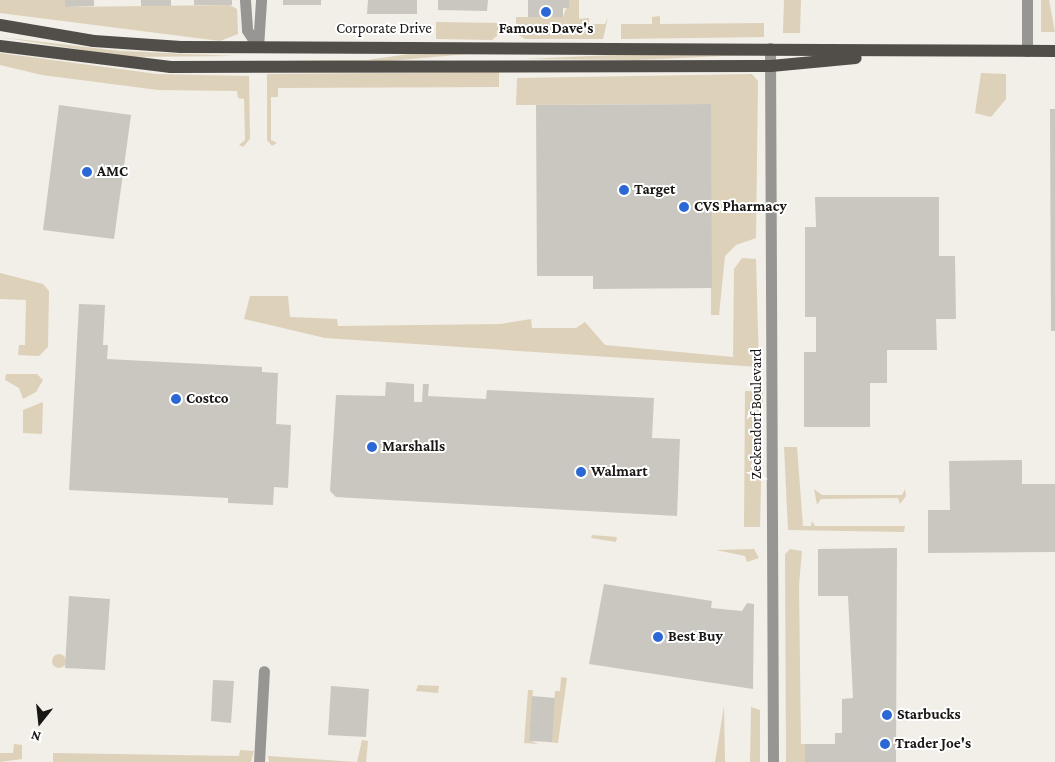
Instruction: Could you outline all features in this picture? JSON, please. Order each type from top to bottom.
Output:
[{"type":"main road","name":"Corporate Drive","points":[[0,25],[127,44],[258,47],[770,48]]},
{"type":"main road","points":[[0,46],[171,67],[771,66],[905,53]]},
{"type":"main road","points":[[770,48],[905,53],[1055,51]]},
{"type":"street","points":[[246,0],[247,30],[258,47]]},
{"type":"street","points":[[258,47],[261,0]]},
{"type":"street","points":[[1026,0],[1027,52]]},
{"type":"street","name":"Zeckendorf Boulevard","points":[[770,48],[774,762]]},
{"type":"street","points":[[259,762],[264,671]]},
{"type":"shaded area","points":[[0,0],[65,0],[66,7],[230,5],[237,9],[238,34],[220,41],[0,13]]},
{"type":"shaded area","points":[[569,0],[579,0],[579,19],[589,18],[589,24],[605,24],[608,17],[603,39],[525,39],[516,33],[516,17],[563,17]]},
{"type":"shaded area","points":[[784,0],[801,0],[800,33],[783,33]]},
{"type":"shaded area","points":[[1041,0],[1049,0],[1055,32],[1041,32]]},
{"type":"shaded area","points":[[660,16],[660,24],[764,23],[764,37],[621,39],[621,24],[652,24],[652,17]]},
{"type":"shaded area","points":[[436,22],[500,23],[499,34],[492,40],[436,39]]},
{"type":"shaded area","points":[[0,37],[120,51],[235,56],[128,57]]},
{"type":"shaded area","points":[[0,53],[157,74],[249,76],[250,139],[243,147],[239,145],[245,140],[244,99],[238,98],[237,91],[158,90],[42,75],[0,65]]},
{"type":"shaded area","points":[[416,53],[478,53],[379,62],[278,60],[367,60]]},
{"type":"shaded area","points":[[655,53],[745,55],[637,60],[526,59]]},
{"type":"shaded area","points":[[499,72],[499,87],[278,88],[278,97],[271,97],[271,140],[277,143],[272,146],[267,140],[267,74]]},
{"type":"shaded area","points":[[981,73],[1006,74],[1006,99],[991,117],[975,113]]},
{"type":"shaded area","points":[[752,74],[758,81],[756,238],[736,245],[725,256],[719,315],[711,315],[711,104],[516,105],[517,78]]},
{"type":"shaded area","points":[[742,258],[756,259],[759,367],[325,338],[244,319],[250,296],[288,296],[290,317],[337,319],[338,326],[500,324],[531,319],[532,328],[576,328],[585,322],[605,345],[733,357],[734,269]]},
{"type":"shaded area","points":[[0,273],[43,284],[49,291],[48,347],[39,356],[18,355],[19,345],[25,345],[26,300],[0,299]]},
{"type":"shaded area","points":[[6,374],[37,374],[43,380],[36,392],[23,399],[19,388],[5,380]]},
{"type":"shaded area","points":[[745,391],[763,391],[760,527],[744,527]]},
{"type":"shaded area","points":[[43,402],[42,434],[23,433],[23,410]]},
{"type":"shaded area","points":[[784,447],[797,447],[803,526],[811,526],[812,521],[815,526],[905,526],[904,532],[788,530]]},
{"type":"shaded area","points":[[814,489],[822,495],[902,495],[905,489],[906,496],[900,504],[898,498],[821,499],[817,505]]},
{"type":"shaded area","points":[[592,535],[617,537],[616,542],[591,538]]},
{"type":"shaded area","points":[[754,549],[759,558],[747,562],[745,556],[716,550]]},
{"type":"shaded area","points":[[790,549],[802,551],[799,585],[801,744],[805,744],[805,762],[786,762],[785,554]]},
{"type":"shaded area","points":[[56,654],[62,654],[66,661],[62,668],[56,668],[52,664],[52,658]]},
{"type":"shaded area","points":[[561,677],[567,678],[558,743],[546,742],[552,734],[555,691],[560,691]]},
{"type":"shaded area","points":[[418,685],[439,686],[438,693],[416,691]]},
{"type":"shaded area","points":[[528,690],[533,690],[529,740],[538,744],[524,743]]},
{"type":"shaded area","points":[[724,706],[725,762],[715,762]]},
{"type":"shaded area","points":[[751,707],[760,710],[760,762],[750,762]]},
{"type":"shaded area","points":[[362,740],[368,741],[366,762],[357,762]]},
{"type":"shaded area","points":[[14,744],[22,745],[22,759],[0,762],[0,753],[13,753]]},
{"type":"shaded area","points":[[240,750],[254,751],[251,762],[53,762],[53,753],[239,756]]},
{"type":"shaded area","points":[[268,756],[357,762],[269,762]]},
{"type":"building","points":[[65,0],[94,0],[94,6],[65,7]]},
{"type":"building","points":[[141,0],[171,0],[171,6],[141,6]]},
{"type":"building","points":[[194,0],[232,0],[232,5],[194,5]]},
{"type":"building","points":[[283,0],[321,0],[321,5],[283,5]]},
{"type":"building","points":[[368,0],[417,0],[417,14],[367,14]]},
{"type":"building","points":[[438,0],[488,0],[487,11],[438,10]]},
{"type":"building","name":"Famous Dave's","points":[[528,0],[569,0],[569,8],[563,8],[563,17],[528,17]]},
{"type":"building","name":"Target","points":[[711,104],[712,288],[593,289],[593,276],[537,276],[536,105]]},
{"type":"building","name":"AMC","points":[[59,105],[131,115],[114,239],[43,230]]},
{"type":"building","points":[[1050,109],[1055,109],[1055,331],[1051,331]]},
{"type":"building","points":[[815,197],[939,197],[939,256],[955,256],[956,319],[936,319],[937,350],[887,350],[887,383],[870,383],[870,427],[804,427],[804,352],[816,352],[816,317],[805,317],[805,227],[816,227]]},
{"type":"building","name":"Costco","points":[[79,304],[105,305],[103,345],[108,345],[107,359],[262,367],[262,372],[278,373],[276,424],[291,425],[288,488],[274,487],[273,505],[228,503],[228,498],[69,490]]},
{"type":"building","points":[[386,382],[414,384],[414,402],[422,402],[423,384],[429,384],[428,396],[486,399],[487,390],[654,398],[652,438],[680,439],[677,516],[336,497],[330,491],[336,395],[385,396]]},
{"type":"building","points":[[1022,460],[1022,484],[1055,484],[1055,552],[928,553],[928,510],[950,510],[949,461]]},
{"type":"building","points":[[897,548],[896,762],[805,762],[805,744],[835,744],[835,733],[842,733],[842,699],[853,698],[848,596],[818,596],[818,549]]},
{"type":"building","points":[[604,584],[712,601],[711,608],[742,611],[747,603],[754,604],[753,689],[589,664]]},
{"type":"building","points":[[69,596],[110,599],[105,670],[65,668]]},
{"type":"building","points":[[213,680],[234,681],[231,723],[211,721]]},
{"type":"building","points":[[331,686],[369,689],[366,737],[328,735]]},
{"type":"building","points":[[532,696],[555,698],[552,742],[529,741]]},
{"type":"place","name":"Famous Dave's","points":[[546,12]]},
{"type":"place","name":"AMC","points":[[87,172]]},
{"type":"place","name":"Target","points":[[624,190]]},
{"type":"place","name":"CVS Pharmacy","points":[[684,207]]},
{"type":"place","name":"Costco","points":[[176,399]]},
{"type":"place","name":"Marshalls","points":[[372,447]]},
{"type":"place","name":"Walmart","points":[[581,472]]},
{"type":"place","name":"Best Buy","points":[[658,637]]},
{"type":"place","name":"Starbucks","points":[[887,715]]},
{"type":"place","name":"Trader Joe's","points":[[885,744]]}]
